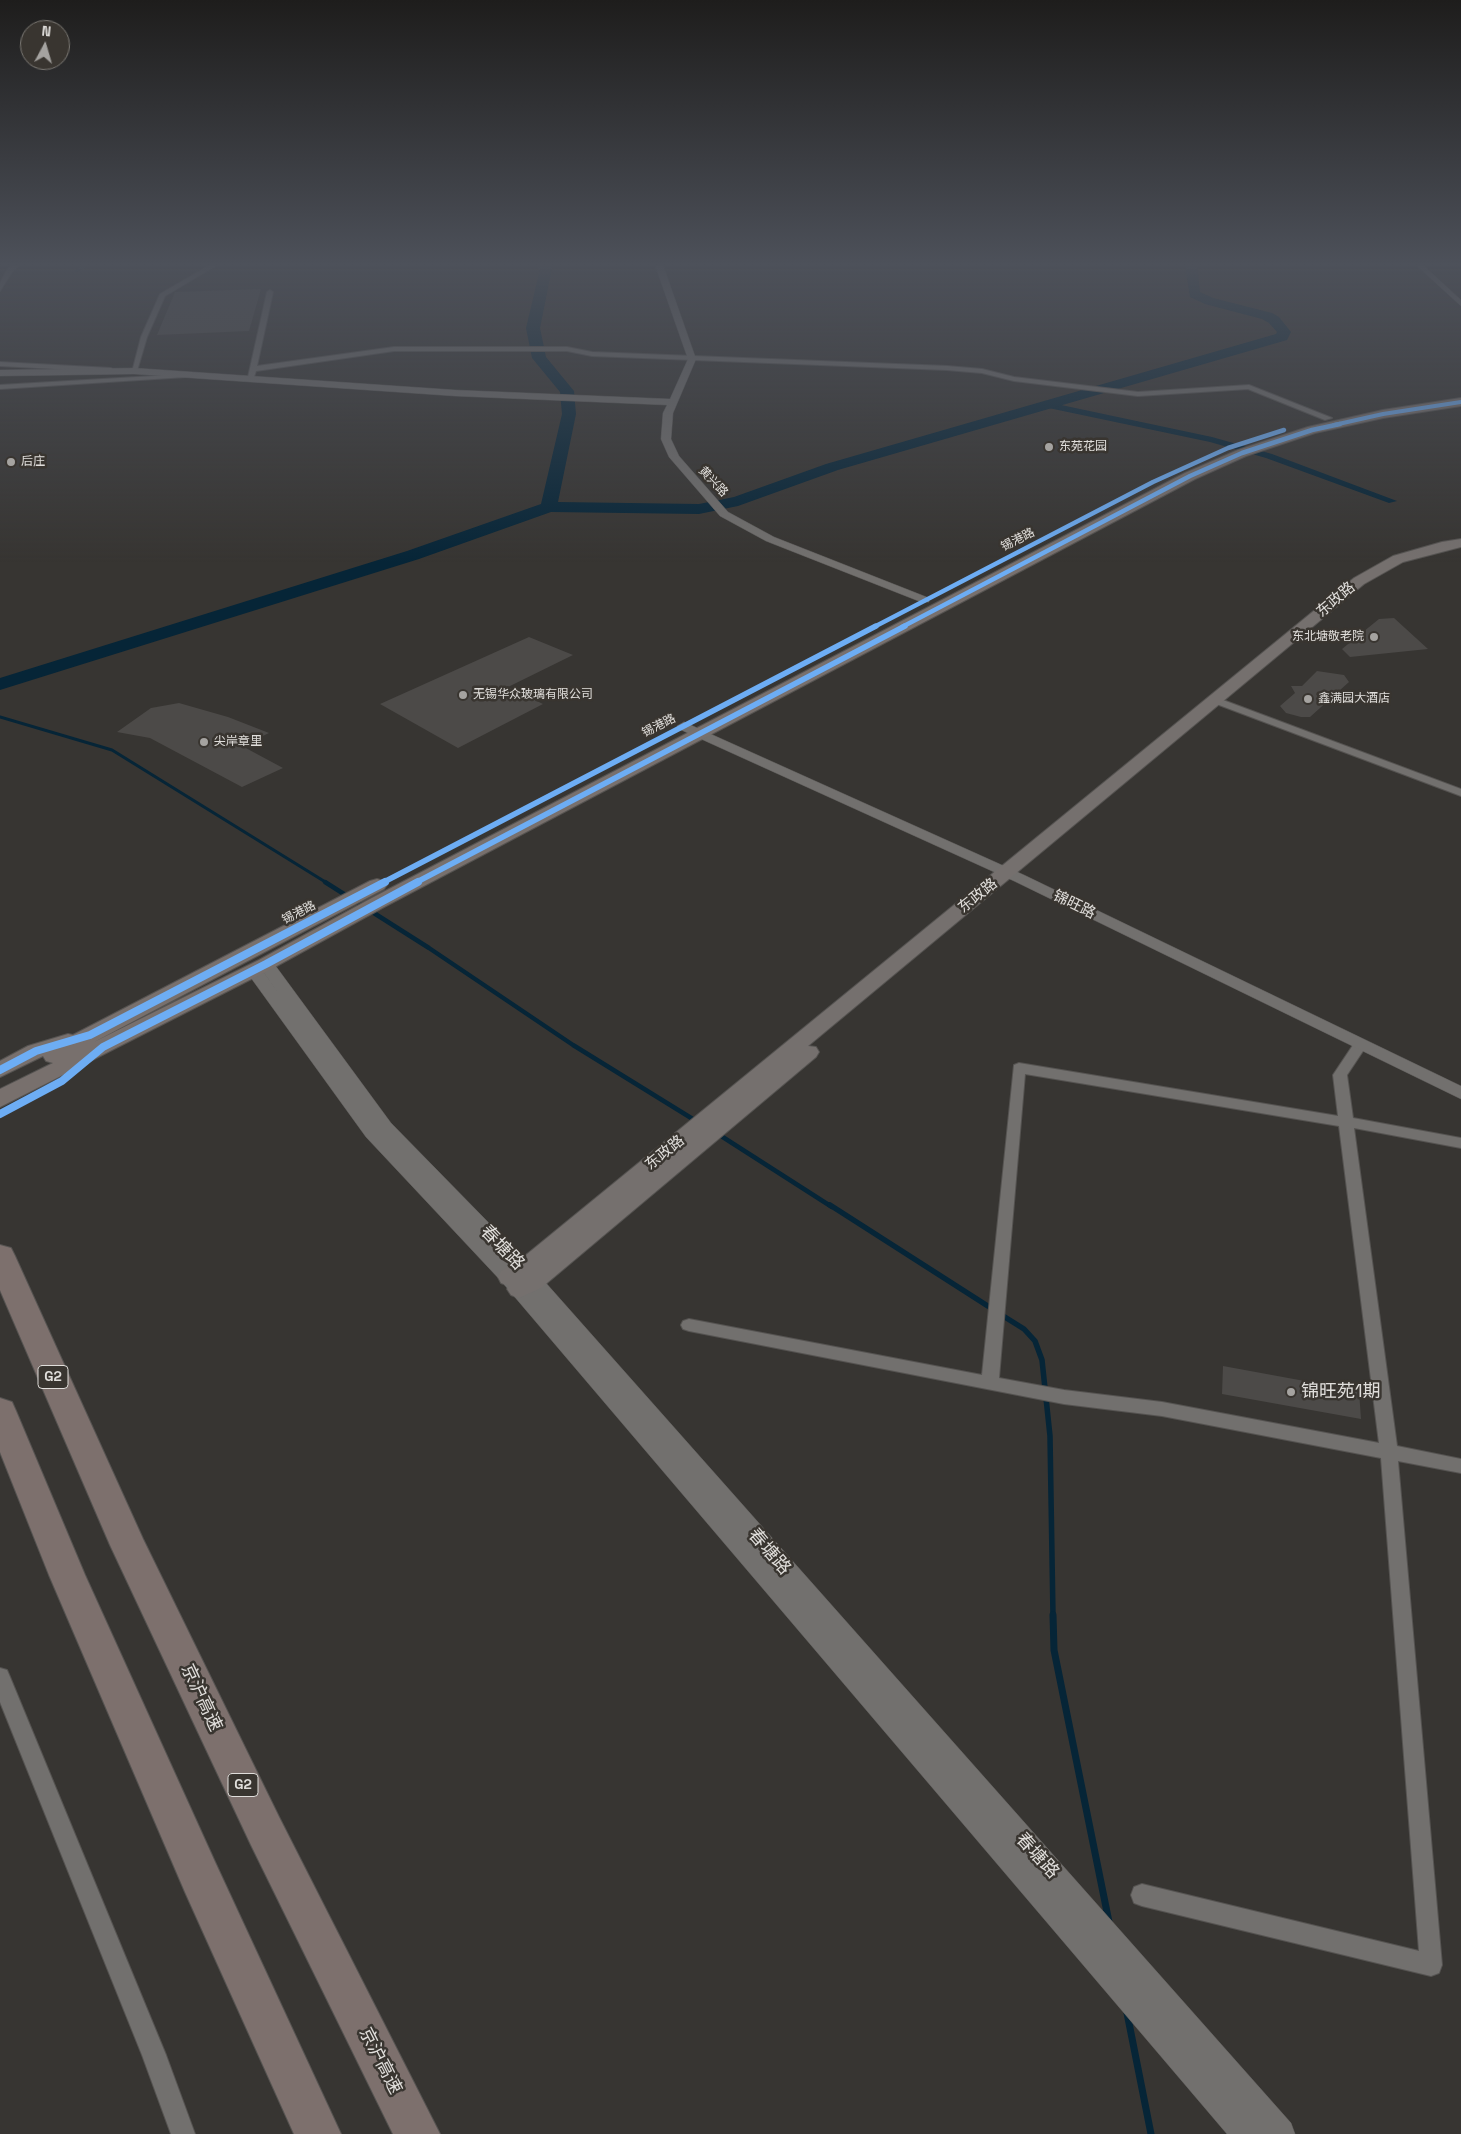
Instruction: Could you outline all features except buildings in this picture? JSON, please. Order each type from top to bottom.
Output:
[{"type":"highway","name":"京沪高速","points":[[0,1256],[128,1545],[265,1831],[417,2134]]},
{"type":"highway","points":[[0,1412],[67,1575],[176,1822],[318,2134]]},
{"type":"main road","name":"锡港路","points":[[0,1098],[97,1041],[370,898],[684,726],[1153,482],[1241,448],[1328,418],[1461,396]]},
{"type":"main road","name":"锡港路","points":[[370,898],[699,734],[1241,448],[1355,420],[1461,402]]},
{"type":"main road","name":"东政路","points":[[1221,702],[1359,581],[1378,568],[1398,559],[1446,545],[1461,543]]},
{"type":"main road","name":"东政路","points":[[521,1279],[708,1127],[1221,702],[1371,583],[1408,562],[1461,548]]},
{"type":"main road","name":"锡港路","points":[[0,1085],[260,968],[349,909]]},
{"type":"main road","points":[[0,1070],[36,1051],[97,1041]]},
{"type":"main road","points":[[0,1114],[62,1081],[97,1041]]},
{"type":"street","points":[[11,365],[196,374]]},
{"type":"street","points":[[134,371],[136,365]]},
{"type":"street","points":[[252,373],[254,365]]},
{"type":"street","points":[[252,373],[302,365]]},
{"type":"street","name":"黄兴路","points":[[690,365],[668,413],[666,439],[674,457],[724,514],[770,539],[925,600]]},
{"type":"street","points":[[850,365],[982,371],[1014,379],[1123,393],[1248,387],[1328,418]]},
{"type":"street","points":[[0,373],[112,370]]},
{"type":"street","points":[[0,387],[196,374],[252,373],[455,393],[673,402]]},
{"type":"street","points":[[1221,702],[1461,793]]},
{"type":"street","name":"锦旺路","points":[[684,726],[1012,875],[1461,1093]]},
{"type":"street","name":"春塘路","points":[[260,968],[372,1133],[521,1279],[1138,1969],[1280,2134]]},
{"type":"street","points":[[1142,1895],[1431,1965],[1389,1453],[1340,1075],[1360,1045]]},
{"type":"street","points":[[990,1383],[1019,1068],[1346,1121],[1461,1143]]},
{"type":"street","name":"春塘路","points":[[521,1279],[1247,2134]]},
{"type":"street","points":[[689,1325],[1064,1397],[1162,1409],[1461,1466]]},
{"type":"street","points":[[0,1677],[154,2055],[182,2134]]},
{"type":"waterway","points":[[545,365],[567,391],[569,414],[549,507]]},
{"type":"waterway","points":[[549,507],[699,509],[738,501],[832,467],[1187,365]]},
{"type":"waterway","points":[[1047,405],[1212,440],[1269,456],[1392,501]]},
{"type":"waterway","points":[[0,684],[413,555],[549,507]]},
{"type":"waterway","points":[[0,717],[112,750],[327,883]]},
{"type":"waterway","points":[[325,882],[429,948],[573,1045],[696,1121]]},
{"type":"waterway","points":[[718,1134],[832,1207]]},
{"type":"waterway","points":[[830,1205],[994,1310]]},
{"type":"waterway","points":[[1000,1314],[1024,1329],[1035,1341],[1042,1360],[1050,1436],[1053,1616]]},
{"type":"waterway","points":[[1053,1615],[1054,1650],[1109,1922]]},
{"type":"waterway","points":[[1127,2013],[1151,2134]]},
{"type":"cycle path","points":[[0,1114],[62,1081],[103,1047],[266,964],[377,903],[1190,476],[1242,453],[1312,430],[1383,414],[1461,402]]},
{"type":"cycle path","points":[[0,1070],[36,1051],[90,1035],[1153,482],[1228,448],[1284,430]]},
{"type":"place","name":"东苑花园","points":[[1049,447]]},
{"type":"place","name":"后庄","points":[[11,462]]},
{"type":"place","name":"东北塘敬老院","points":[[1374,637]]},
{"type":"place","name":"无锡华众玻璃有限公司","points":[[463,695]]},
{"type":"place","name":"鑫满园大酒店","points":[[1308,699]]},
{"type":"place","name":"尖岸章里","points":[[204,742]]},
{"type":"place","name":"锦旺苑1期","points":[[1291,1392]]}]
